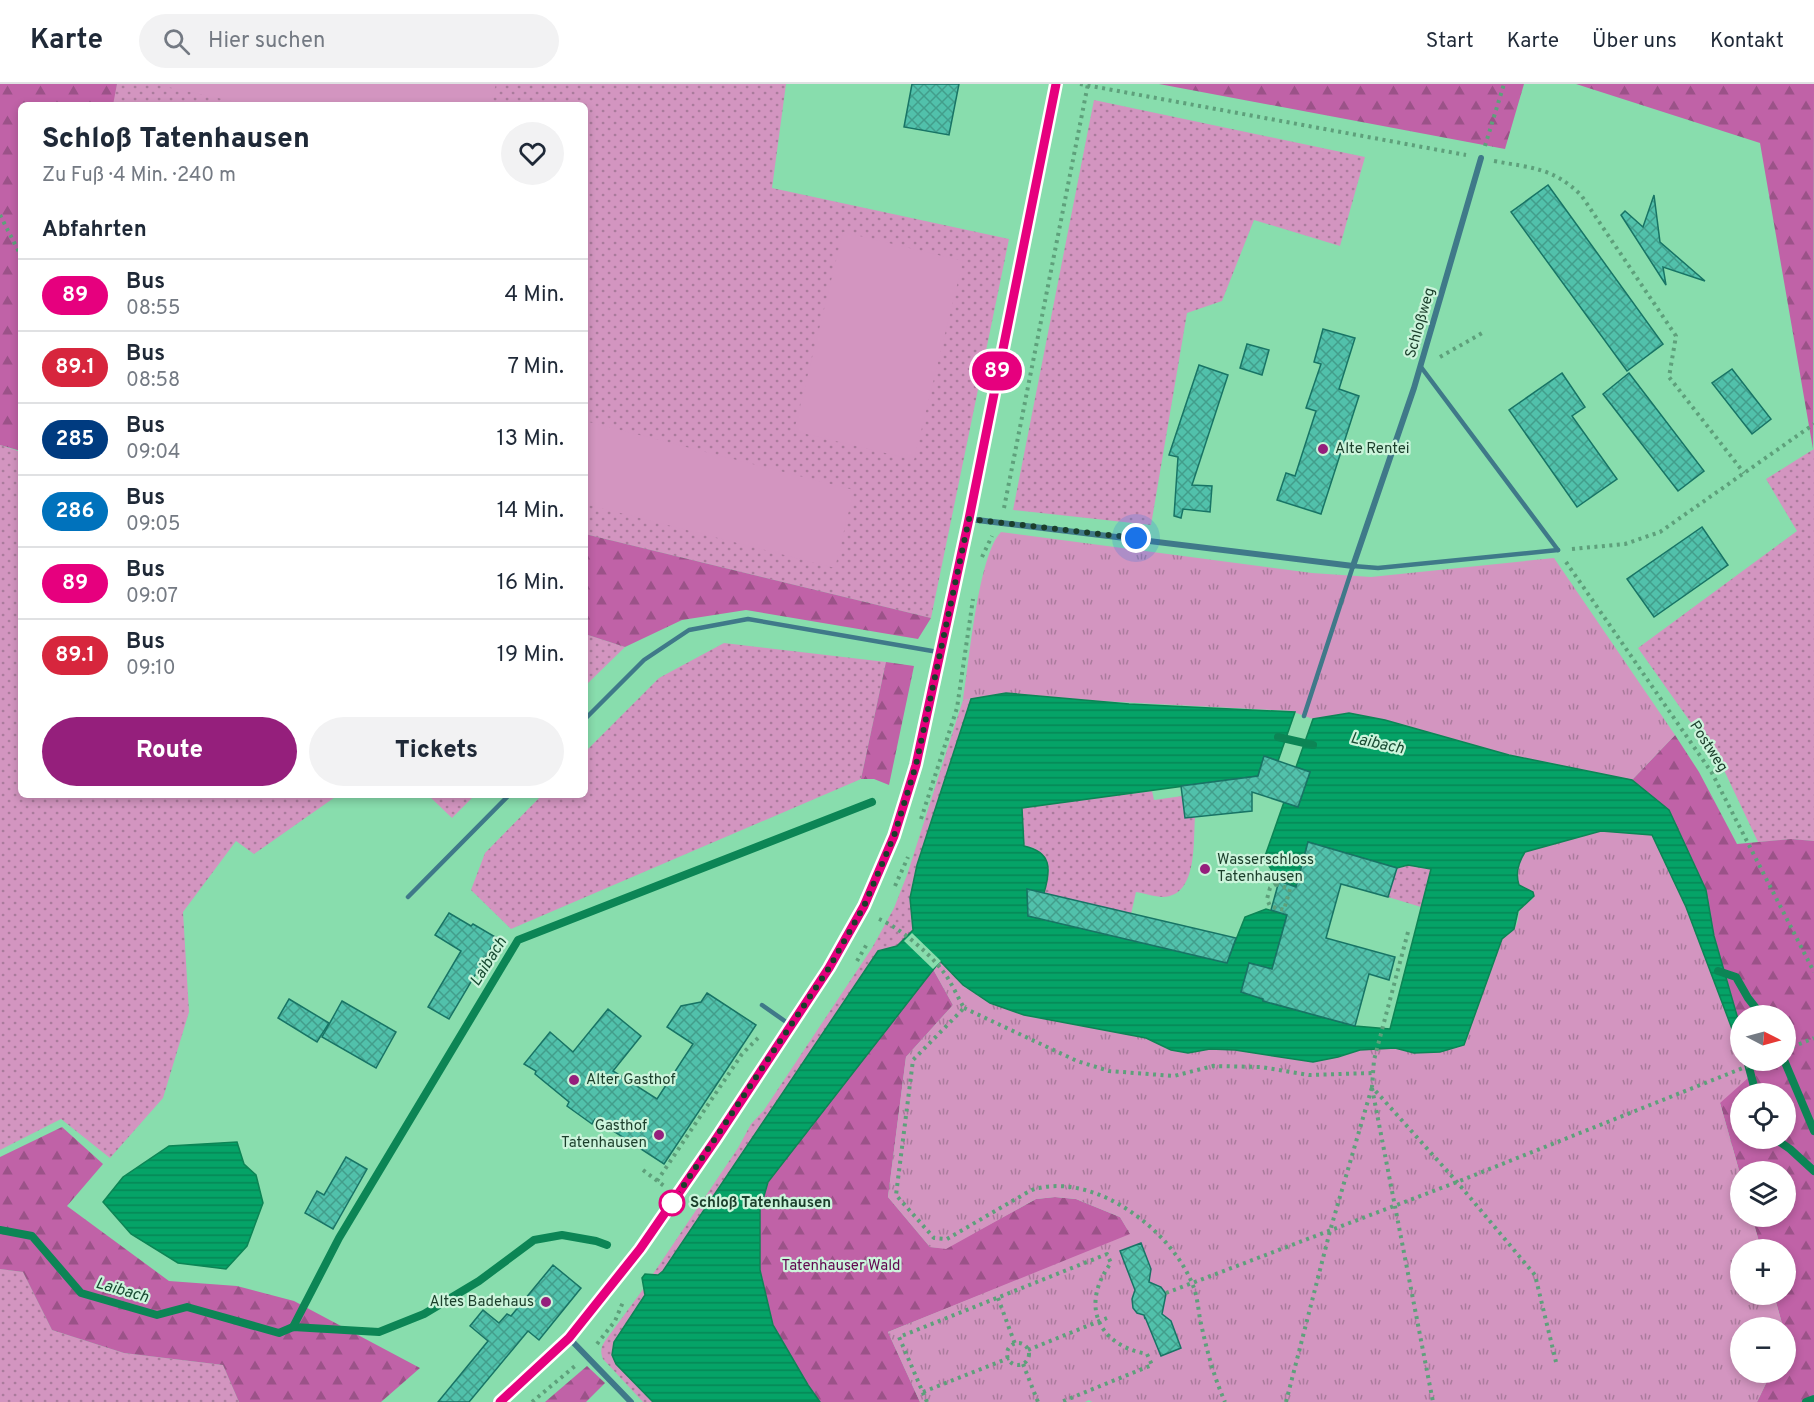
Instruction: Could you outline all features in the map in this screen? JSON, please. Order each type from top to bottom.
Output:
[{"type":"main road","points":[[500,1402],[569,1338],[640,1249],[829,968],[864,906],[894,836],[916,765],[941,653],[1056,84]]},
{"type":"street","name":"Schloßweg","points":[[1353,566],[1421,367],[1481,158]]},
{"type":"street","points":[[969,519],[1353,566]]},
{"type":"street","points":[[569,1338],[631,1402]]},
{"type":"lane","points":[[1421,367],[1558,550]]},
{"type":"lane","points":[[1353,566],[1378,568],[1558,550]]},
{"type":"lane","name":"Schloßweg","points":[[1304,716],[1353,566]]},
{"type":"lane","points":[[588,716],[644,660],[689,630],[748,619],[941,653]]},
{"type":"lane","points":[[408,897],[506,798]]},
{"type":"lane","points":[[762,1005],[791,1025]]},
{"type":"path","points":[[1080,84],[1481,158],[1546,171],[1566,180],[1581,195],[1676,336],[1669,377],[1744,473]]},
{"type":"path","points":[[1481,158],[1504,84]]},
{"type":"path","points":[[1001,522],[1088,85]]},
{"type":"path","points":[[0,216],[18,250]]},
{"type":"path","points":[[1421,367],[1484,332]]},
{"type":"path","points":[[1558,550],[1625,544],[1660,532],[1814,424]]},
{"type":"path","name":"Postweg","points":[[1558,550],[1712,773],[1814,972]]},
{"type":"path","points":[[1276,884],[1290,889],[1289,900],[1284,910],[1270,906],[1267,899],[1270,888],[1276,884]]},
{"type":"path","points":[[879,919],[892,924],[943,971],[964,1008],[1077,1061],[1109,1071],[1174,1076],[1213,1066],[1261,1067],[1309,1075],[1372,1073]]},
{"type":"path","points":[[1408,932],[1374,1060],[1372,1087],[1433,1402]]},
{"type":"path","points":[[964,1008],[913,1060],[896,1195],[934,1238],[947,1239],[1037,1188],[1062,1186],[1088,1191],[1112,1200],[1135,1214],[1150,1227],[1180,1262],[1192,1284],[1209,1359],[1225,1402]]},
{"type":"path","points":[[657,1181],[742,1054],[763,1033],[775,1014]]},
{"type":"path","points":[[1796,1046],[1814,1038]]},
{"type":"path","points":[[1166,1293],[1738,1071]]},
{"type":"path","points":[[1372,1087],[1457,1182],[1535,1275],[1556,1362]]},
{"type":"path","points":[[1286,1402],[1330,1231],[1372,1087]]},
{"type":"path","points":[[927,1402],[899,1337],[1107,1254],[1111,1263],[1100,1277],[1095,1294],[1096,1312],[1102,1328],[1114,1342],[1130,1350],[1147,1354],[1152,1365],[1061,1402]]},
{"type":"path","points":[[998,1298],[1015,1344]]},
{"type":"path","points":[[1028,1350],[1107,1317]]},
{"type":"path","points":[[1008,1358],[1010,1348],[1015,1344],[1024,1345],[1029,1356],[1023,1364]]},
{"type":"path","points":[[532,1402],[586,1356]]},
{"type":"path","points":[[923,1392],[1008,1358]]},
{"type":"path","points":[[1008,1358],[1013,1363],[1023,1364]]},
{"type":"path","points":[[1023,1364],[1038,1402]]},
{"type":"green space","points":[[0,84],[117,84],[114,102],[18,102],[18,450],[0,445]]},
{"type":"green space","points":[[117,84],[786,84],[772,188],[1009,239],[931,618],[588,535],[588,102],[113,102]]},
{"type":"green space","points":[[154,84],[496,84],[491,102],[236,102]]},
{"type":"green space","points":[[1159,84],[1524,84],[1505,149]]},
{"type":"green space","points":[[1576,84],[1814,84],[1813,449],[1760,143]]},
{"type":"green space","points":[[1094,100],[1365,157],[1340,246],[1254,220],[1222,301],[1187,313],[1151,525],[1013,510]]},
{"type":"green space","points":[[843,232],[963,261],[914,460],[794,431]]},
{"type":"green space","points":[[588,422],[854,490],[835,568],[588,505]]},
{"type":"green space","points":[[0,445],[18,451],[18,798],[334,798],[254,854],[236,841],[183,912],[189,1012],[163,1098],[110,1158],[61,1119],[0,1150]]},
{"type":"green space","points":[[1814,449],[1814,841],[1791,839],[1758,842],[1723,768],[1638,648],[1797,531],[1766,479]]},
{"type":"green space","points":[[1001,532],[1312,573],[1371,577],[1554,558],[1675,735],[1632,780],[1509,755],[1385,720],[1349,713],[1313,719],[1291,711],[1061,699],[1006,693],[963,700],[980,586],[993,544]]},
{"type":"green space","points":[[588,535],[931,618],[918,639],[746,610],[682,620],[625,647],[588,635]]},
{"type":"green space","points":[[588,635],[625,647],[588,683]]},
{"type":"green space","points":[[724,643],[886,662],[861,779],[511,929],[471,890],[485,853],[539,798],[588,798],[588,749],[659,678]]},
{"type":"green space","points":[[886,662],[914,666],[889,785],[874,779],[861,779]]},
{"type":"green space","points":[[971,699],[917,865],[910,898],[914,930],[897,946],[889,947],[663,1271],[658,1275],[653,1274],[738,1148],[751,1124],[764,1110],[872,948],[894,908],[907,875],[963,700]]},
{"type":"green space","points":[[1675,735],[1699,772],[1737,844],[1791,839],[1814,841],[1814,1402],[1757,1402],[1766,1383],[1796,1383],[1796,1317],[1780,1317],[1777,1305],[1796,1305],[1796,1239],[1758,1239],[1755,1227],[1796,1227],[1796,1161],[1736,1161],[1733,1149],[1796,1149],[1796,1083],[1730,1083],[1730,1138],[1720,1103],[1699,943],[1730,1024],[1730,1071],[1796,1071],[1796,1005],[1734,1005],[1714,936],[1706,890],[1669,810],[1632,780]]},
{"type":"green space","points":[[1152,791],[1154,800],[1182,796],[1185,818],[1195,817],[1191,866],[1188,878],[1182,887],[1174,894],[1163,897],[1136,892],[1131,914],[1044,893],[1049,869],[1034,848],[1024,847],[1021,808]]},
{"type":"green space","points":[[431,798],[472,798],[452,818]]},
{"type":"green space","points":[[1601,831],[1652,835],[1686,907],[1730,1024],[1730,1071],[1746,1071],[1748,1078],[1742,1083],[1730,1083],[1730,1094],[1720,1103],[1730,1138],[1730,1149],[1733,1149],[1736,1161],[1730,1161],[1730,1227],[1755,1227],[1758,1239],[1730,1239],[1730,1305],[1777,1305],[1780,1317],[1730,1317],[1730,1383],[1766,1383],[1757,1402],[1092,1402],[1089,1400],[1085,1402],[920,1402],[888,1332],[1130,1234],[1120,1217],[1076,1199],[1055,1197],[1036,1199],[946,1249],[930,1247],[888,1197],[906,1057],[953,1005],[933,969],[941,961],[963,985],[990,1003],[1024,1015],[1146,1038],[1171,1050],[1188,1053],[1210,1049],[1235,1050],[1313,1062],[1360,1050],[1395,1048],[1414,1053],[1464,1045],[1502,939],[1514,929],[1522,907],[1532,900],[1533,892],[1519,885],[1517,876],[1525,852]]},
{"type":"green space","points":[[1408,865],[1431,869],[1421,907],[1388,897],[1397,868]]},
{"type":"green space","name":"Tatenhauser Wald","points":[[933,969],[953,1005],[906,1057],[888,1197],[930,1247],[946,1248],[1036,1199],[1055,1197],[1076,1199],[1120,1217],[1131,1235],[888,1332],[920,1402],[820,1402],[773,1325],[760,1270],[760,1210],[768,1182]]},
{"type":"green space","points":[[62,1127],[103,1164],[67,1206],[169,1281],[237,1286],[294,1301],[420,1368],[381,1402],[239,1402],[223,1365],[124,1353],[52,1330],[23,1272],[0,1269],[0,1157]]},
{"type":"green space","points":[[0,1269],[23,1272],[52,1330],[124,1353],[223,1365],[239,1402],[0,1402]]},
{"type":"green space","points":[[644,1288],[645,1295],[642,1301],[614,1342],[616,1364],[653,1402],[643,1402],[603,1359],[601,1351],[605,1341]]},
{"type":"green space","points":[[587,1366],[605,1383],[586,1402],[545,1402]]},
{"type":"water","points":[[1006,693],[1129,704],[1295,712],[1278,761],[1264,756],[1258,776],[1022,808],[1024,846],[1040,852],[1048,869],[1044,893],[1027,890],[1028,916],[1227,962],[1245,917],[1266,909],[1287,915],[1272,969],[1249,963],[1241,992],[1263,999],[1263,1001],[1355,1026],[1390,1029],[1431,869],[1408,865],[1397,868],[1308,842],[1296,886],[1279,881],[1264,859],[1284,802],[1298,807],[1310,772],[1296,767],[1313,719],[1349,713],[1385,720],[1509,755],[1632,780],[1669,810],[1706,890],[1714,936],[1734,1005],[1730,1005],[1730,1024],[1686,907],[1652,835],[1601,831],[1525,852],[1518,868],[1518,881],[1519,885],[1533,892],[1534,896],[1518,911],[1514,929],[1502,939],[1464,1045],[1440,1052],[1414,1053],[1395,1048],[1360,1050],[1313,1062],[1235,1050],[1210,1049],[1188,1053],[1171,1050],[1146,1038],[1024,1015],[990,1003],[963,985],[940,961],[768,1182],[760,1210],[760,1270],[773,1325],[820,1402],[653,1402],[616,1364],[612,1355],[614,1342],[645,1295],[642,1278],[645,1274],[658,1275],[663,1271],[878,951],[897,946],[913,930],[910,898],[917,865],[971,699]]},
{"type":"water","points":[[237,1142],[244,1164],[256,1175],[263,1203],[247,1246],[226,1269],[178,1263],[131,1234],[103,1202],[123,1177],[169,1146]]},
{"type":"pier","points":[[912,933],[941,961],[933,969],[904,941]]},
{"type":"building","points":[[912,84],[959,84],[949,135],[904,127]]},
{"type":"building","points":[[1548,185],[1663,344],[1627,371],[1511,212]]},
{"type":"building","points":[[1654,195],[1660,242],[1705,281],[1663,267],[1666,285],[1621,215],[1625,211],[1643,227]]},
{"type":"building","name":"Alte Rentei","points":[[1323,329],[1355,338],[1339,389],[1359,396],[1321,514],[1277,500],[1286,473],[1295,476],[1316,411],[1306,408],[1321,364],[1314,362]]},
{"type":"building","points":[[1247,344],[1269,350],[1262,375],[1240,368]]},
{"type":"building","points":[[1199,365],[1228,375],[1192,485],[1212,486],[1210,512],[1183,509],[1181,518],[1174,516],[1178,457],[1169,455]]},
{"type":"building","points":[[1732,369],[1771,419],[1752,434],[1712,383]]},
{"type":"building","points":[[1562,373],[1585,407],[1572,416],[1617,479],[1577,507],[1509,410]]},
{"type":"building","points":[[1629,373],[1704,471],[1678,491],[1603,394]]},
{"type":"building","points":[[1702,527],[1728,565],[1654,617],[1627,579]]},
{"type":"building","points":[[1264,756],[1310,772],[1298,807],[1252,792],[1252,811],[1185,818],[1181,786],[1258,776]]},
{"type":"building","points":[[1308,842],[1397,868],[1388,897],[1341,884],[1326,938],[1395,957],[1389,980],[1369,974],[1355,1026],[1263,1001],[1263,999],[1241,992],[1249,963],[1272,969],[1287,915],[1271,910],[1279,881],[1296,887]]},
{"type":"building","points":[[1027,889],[1236,938],[1227,963],[1028,916]]},
{"type":"building","points":[[449,913],[497,938],[449,1019],[428,1007],[461,951],[435,935]]},
{"type":"building","name":"Alter Gasthof","points":[[707,993],[756,1025],[664,1164],[595,1119],[592,1124],[567,1106],[569,1102],[535,1074],[536,1071],[524,1064],[550,1032],[573,1052],[608,1009],[641,1036],[613,1071],[657,1099],[693,1044],[667,1027],[681,1006],[701,1002]]},
{"type":"building","points":[[289,999],[329,1023],[317,1042],[278,1018]]},
{"type":"building","points":[[342,1001],[396,1032],[376,1068],[322,1037]]},
{"type":"building","points":[[346,1157],[367,1169],[333,1229],[305,1213],[317,1191],[324,1195]]},
{"type":"building","points":[[1141,1243],[1151,1269],[1149,1282],[1161,1287],[1166,1294],[1162,1314],[1171,1321],[1181,1348],[1161,1356],[1144,1315],[1137,1313],[1133,1308],[1132,1299],[1135,1290],[1120,1251]]},
{"type":"building","points":[[553,1265],[581,1288],[539,1340],[528,1331],[469,1402],[438,1402],[488,1341],[470,1326],[483,1310],[499,1323],[507,1314],[511,1316]]},
{"type":"waterway","name":"Laibach","points":[[1278,737],[1313,745]]},
{"type":"waterway","name":"Laibach","points":[[293,1327],[339,1238],[518,940],[872,802]]},
{"type":"waterway","name":"Laibach","points":[[1718,971],[1736,977],[1753,1005]]},
{"type":"waterway","name":"Laibach","points":[[1750,1071],[1753,1083]]},
{"type":"waterway","name":"Laibach","points":[[1789,1071],[1814,1131]]},
{"type":"waterway","name":"Laibach","points":[[1790,1149],[1814,1171]]},
{"type":"waterway","name":"Laibach","points":[[0,1230],[32,1236],[81,1293],[157,1315],[187,1307],[279,1333],[293,1327],[379,1332],[424,1314],[479,1281],[534,1240],[562,1235],[607,1245]]},
{"type":"waterway","points":[[1806,1402],[1814,1399]]},
{"type":"bus line","name":"89","points":[[500,1402],[569,1338],[640,1249],[829,968],[864,906],[894,836],[916,765],[941,653],[1056,84]]},
{"type":"place","name":"Alte Rentei","points":[[1323,449]]},
{"type":"place","name":"Wasserschloss Tatenhausen","points":[[1205,869]]},
{"type":"place","name":"Alter Gasthof","points":[[574,1080]]},
{"type":"place","name":"Gasthof Tatenhausen","points":[[659,1135]]},
{"type":"place","name":"Schloß Tatenhausen","points":[[672,1203]]},
{"type":"place","name":"Altes Badehaus","points":[[546,1302]]},
{"type":"route","points":[[672,1203],[829,968],[864,906],[894,836],[916,765],[969,519],[1136,538]]}]
